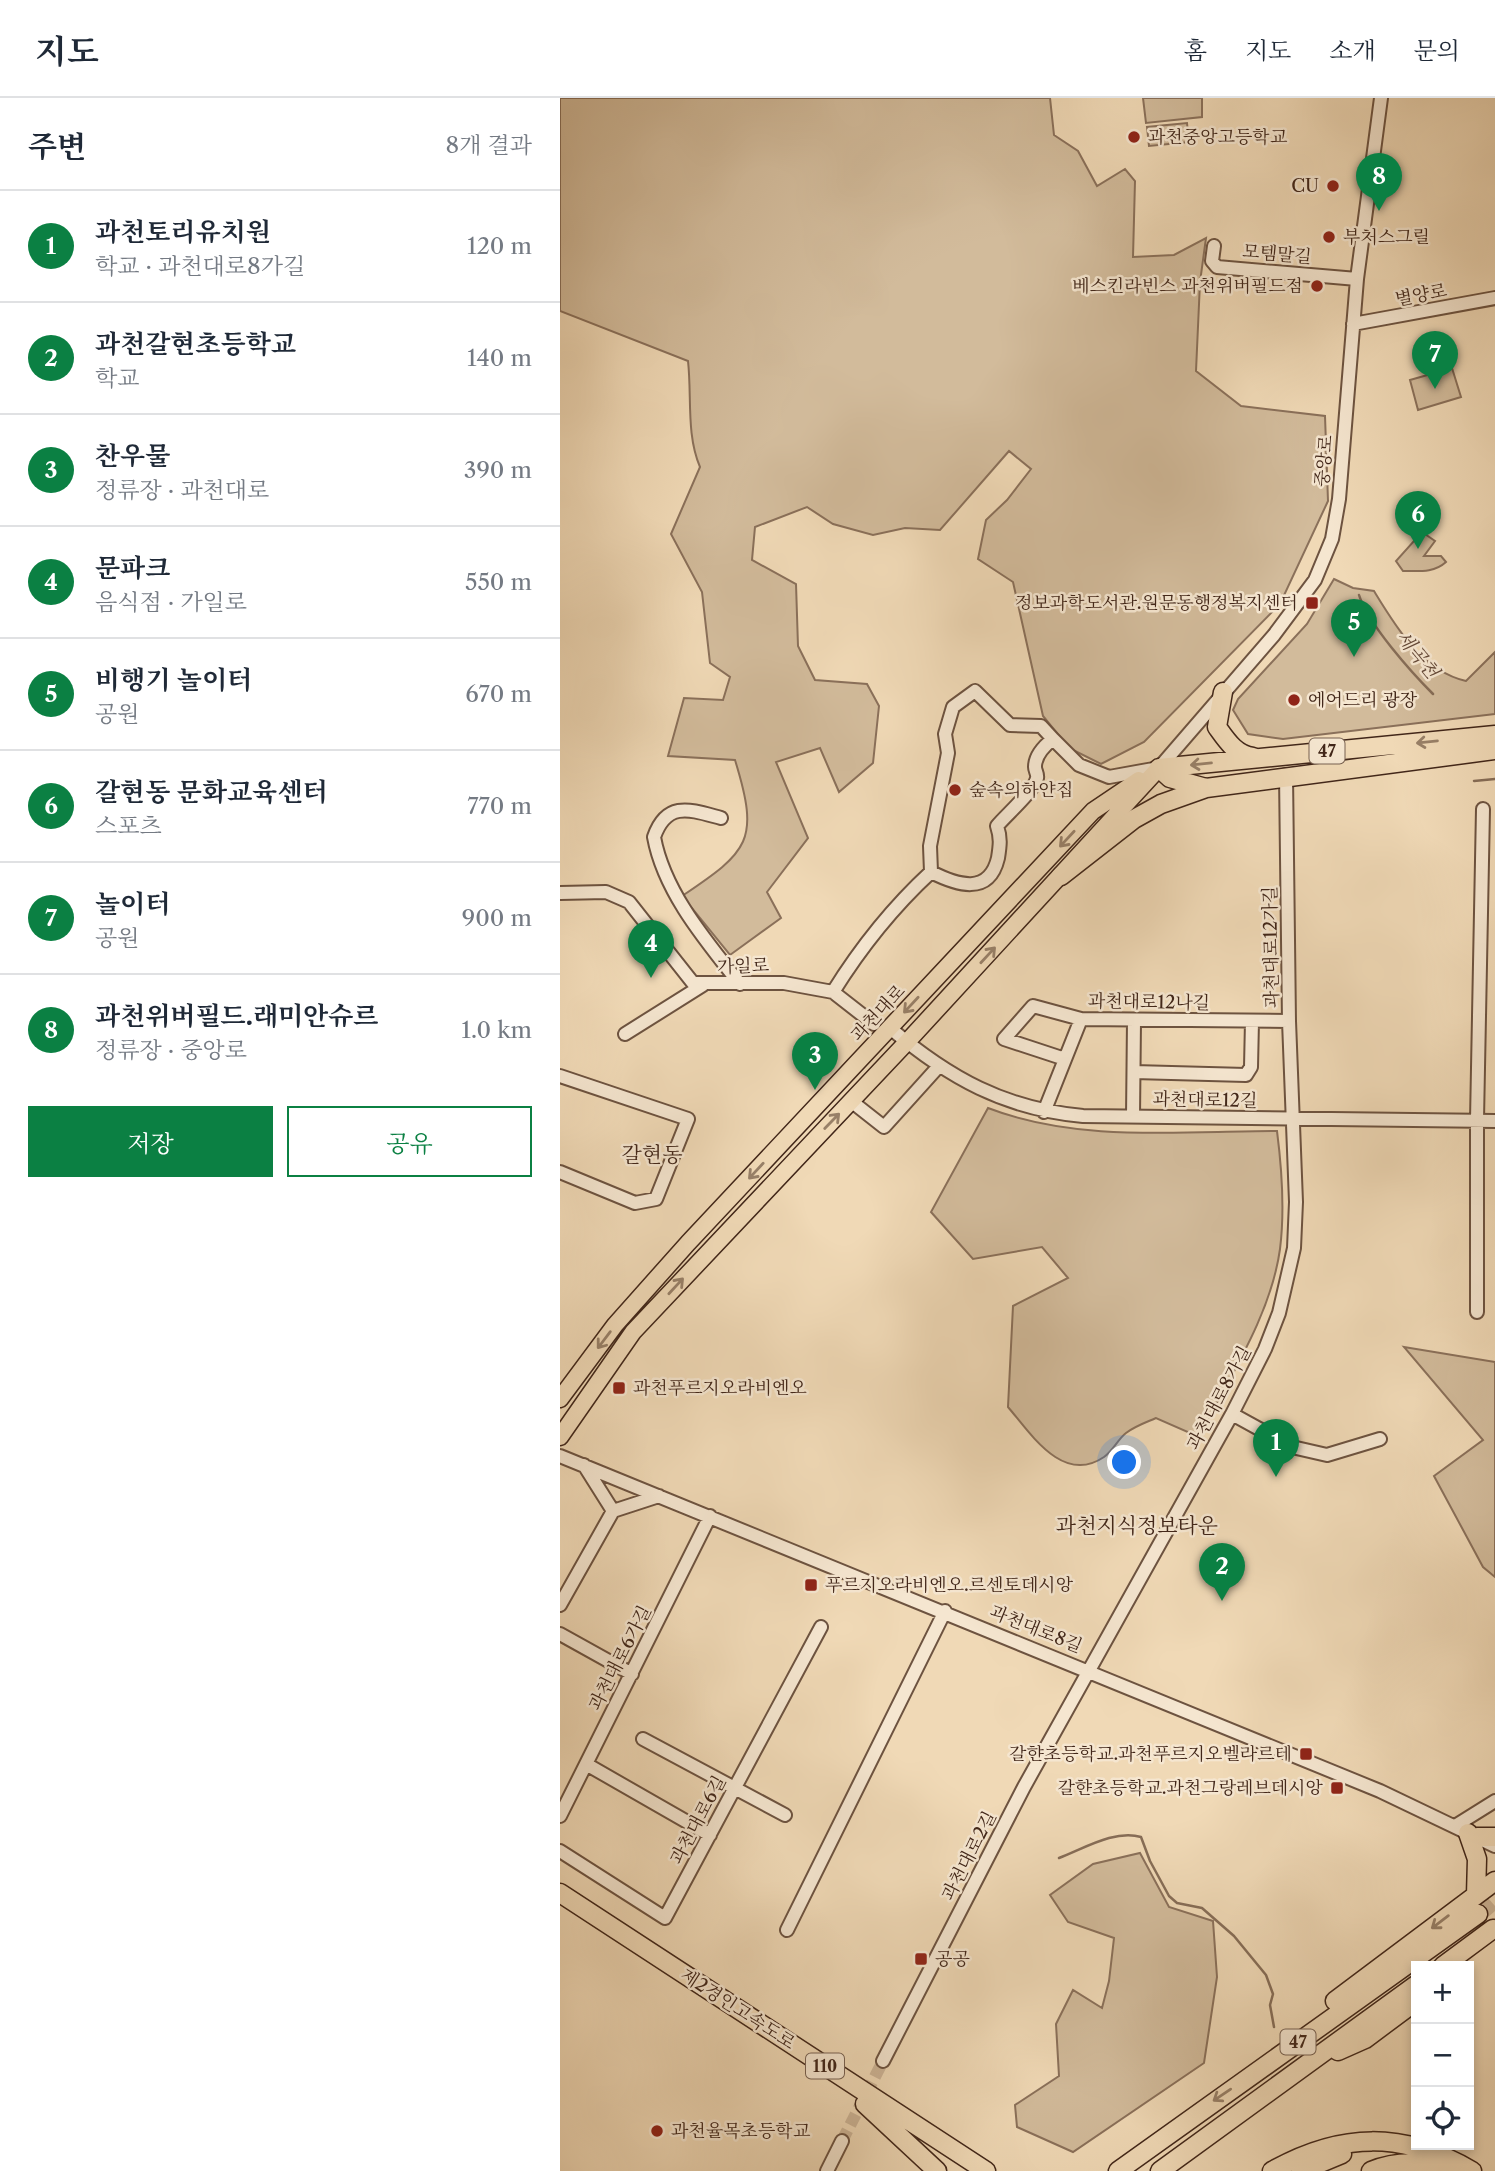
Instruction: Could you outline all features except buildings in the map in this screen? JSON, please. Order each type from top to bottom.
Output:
[{"type":"highway","points":[[1223,692],[1217,727],[1229,744],[1244,756],[1260,758]]},
{"type":"highway","name":"47","points":[[1159,768],[1495,735]]},
{"type":"highway","points":[[1061,876],[1134,819],[1161,804],[1206,788],[1286,775],[1495,750]]},
{"type":"highway","points":[[1159,768],[1170,778],[1206,788]]},
{"type":"highway","points":[[1258,2070],[1294,2032],[1487,1892],[1477,1859],[1474,1833]]},
{"type":"highway","name":"제2경인고속도로","points":[[560,1893],[865,2104],[967,2171]]},
{"type":"highway","name":"제2경인고속도로","points":[[560,1905],[986,2171]]},
{"type":"highway","name":"47","points":[[1118,2171],[1478,1913]]},
{"type":"highway","points":[[1452,1961],[1494,1936]]},
{"type":"highway","points":[[1467,1961],[1494,1936]]},
{"type":"highway","name":"47","points":[[1160,2171],[1411,1989]]},
{"type":"highway","points":[[1309,2063],[1366,2039],[1411,2005]]},
{"type":"highway","points":[[865,2104],[937,2171]]},
{"type":"highway","points":[[1272,2171],[1302,2155],[1344,2142],[1381,2141],[1411,2147]]},
{"type":"highway","points":[[1301,2171],[1331,2157],[1371,2147],[1411,2149]]},
{"type":"highway","points":[[951,2148],[995,2171]]},
{"type":"highway","points":[[1424,2150],[1448,2158],[1472,2171]]},
{"type":"highway","points":[[1371,2171],[1403,2162],[1427,2164],[1452,2171]]},
{"type":"highway","points":[[1392,2171],[1409,2168],[1436,2171]]},
{"type":"main road","name":"과천대로","points":[[560,1399],[624,1315],[882,1026],[1094,811],[1159,768]]},
{"type":"main road","points":[[560,1437],[633,1332],[907,1042],[1159,768]]},
{"type":"main road","points":[[1094,811],[1102,815],[1102,828]]},
{"type":"street","name":"중앙로","points":[[1159,768],[1274,635],[1315,580],[1332,540],[1339,499],[1357,279],[1381,98]]},
{"type":"street","name":"모템말길","points":[[1214,246],[1212,261],[1217,267],[1357,279]]},
{"type":"street","name":"별양로","points":[[1353,324],[1495,298]]},
{"type":"street","points":[[931,872],[930,846],[948,753],[945,734],[953,707],[975,691],[1010,724],[1041,726],[1079,765],[1109,778],[1159,768]]},
{"type":"street","points":[[931,872],[951,882],[966,884],[984,882],[995,872],[1002,840],[997,826],[1031,788],[1037,778],[1035,765],[1039,752],[1053,740]]},
{"type":"street","name":"과천대로12가길","points":[[1286,775],[1292,1119]]},
{"type":"street","points":[[1478,1312],[1477,1120],[1483,809]]},
{"type":"street","points":[[721,818],[693,811],[674,811],[654,837],[664,869],[696,929],[740,984]]},
{"type":"street","points":[[833,992],[873,933],[902,898],[931,872]]},
{"type":"street","name":"가일로","points":[[560,893],[606,892],[629,902],[659,936],[688,979],[703,985],[784,983],[833,992],[907,1042]]},
{"type":"street","points":[[625,1034],[703,985]]},
{"type":"street","name":"과천대로12나길","points":[[1065,1059],[1004,1039],[1033,1006],[1081,1019],[1289,1021]]},
{"type":"street","points":[[1044,1112],[1081,1019]]},
{"type":"street","points":[[1133,1116],[1134,1021]]},
{"type":"street","points":[[1134,1072],[1245,1075],[1251,1067],[1252,1021]]},
{"type":"street","name":"과천대로12길","points":[[907,1042],[933,1062],[1003,1099],[1044,1112],[1133,1116],[1495,1121]]},
{"type":"street","points":[[851,1101],[884,1127],[933,1062]]},
{"type":"street","points":[[560,1076],[688,1119],[656,1199],[635,1203],[560,1172]]},
{"type":"street","name":"과천대로8가길","points":[[1089,1669],[1232,1414],[1265,1349],[1288,1283],[1296,1202],[1292,1119]]},
{"type":"street","points":[[1232,1414],[1293,1447],[1328,1455],[1380,1439]]},
{"type":"street","name":"과천대로8길","points":[[560,1456],[1089,1669],[1380,1791],[1474,1833],[1495,1846]]},
{"type":"street","points":[[584,1465],[613,1511]]},
{"type":"street","points":[[560,1605],[613,1511],[659,1496]]},
{"type":"street","name":"과천대로6가길","points":[[560,1816],[710,1516]]},
{"type":"street","points":[[788,1930],[945,1611]]},
{"type":"street","name":"과천대로6길","points":[[560,1851],[665,1918],[821,1628]]},
{"type":"street","points":[[560,1634],[632,1674]]},
{"type":"street","name":"과천대로2길","points":[[884,2061],[1024,1787],[1089,1669]]},
{"type":"street","points":[[643,1739],[785,1815]]},
{"type":"street","points":[[586,1764],[710,1835]]},
{"type":"street","points":[[1474,1833],[1495,1801]]},
{"type":"street","points":[[827,2171],[842,2141]]},
{"type":"shaded area","points":[[560,98],[1050,98],[1054,135],[1078,151],[1097,186],[1125,169],[1135,181],[1133,257],[1174,255],[1206,238],[1200,282],[1196,371],[1241,406],[1325,416],[1328,501],[1280,604],[1144,742],[1101,764],[1069,748],[1043,716],[1013,582],[978,559],[986,520],[1007,500],[1031,469],[1009,451],[940,530],[905,528],[873,535],[833,524],[807,507],[755,527],[752,560],[796,584],[798,646],[815,680],[867,684],[879,706],[873,763],[839,792],[820,748],[776,762],[808,838],[767,892],[781,918],[730,955],[682,896],[722,867],[735,855],[743,842],[747,827],[747,809],[735,760],[668,756],[684,698],[723,700],[730,677],[710,663],[702,592],[671,534],[700,467],[691,428],[688,361],[560,311]]},
{"type":"shaded area","points":[[1143,98],[1202,98],[1202,117],[1146,123]]},
{"type":"shaded area","points":[[1187,123],[1189,142],[1149,146],[1147,127]]},
{"type":"shaded area","points":[[1452,368],[1461,397],[1418,410],[1410,380]]},
{"type":"shaded area","points":[[1422,532],[1435,541],[1424,556],[1441,556],[1446,562],[1431,570],[1403,571],[1396,561]]},
{"type":"shaded area","points":[[1334,579],[1353,588],[1374,591],[1412,646],[1423,658],[1450,676],[1466,681],[1495,652],[1495,714],[1283,739],[1248,734],[1233,710],[1238,699],[1307,624]]},
{"type":"shaded area","points":[[988,1108],[1023,1119],[1094,1131],[1277,1131],[1283,1205],[1282,1234],[1275,1274],[1268,1298],[1247,1346],[1199,1437],[1156,1418],[1126,1433],[1104,1457],[1089,1464],[1075,1465],[1049,1453],[1008,1407],[1013,1306],[1068,1278],[1042,1247],[973,1259],[931,1212]]},
{"type":"shaded area","points":[[1404,1347],[1495,1362],[1495,1577],[1483,1567],[1434,1476],[1483,1440]]},
{"type":"shaded area","points":[[1140,1853],[1169,1907],[1213,1921],[1217,1977],[1204,2063],[1073,2152],[1017,2127],[1015,2105],[1059,2076],[1056,2024],[1073,1990],[1102,2008],[1109,1981],[1114,1938],[1068,1922],[1050,1895],[1093,1864]]},
{"type":"waterway","name":"세곡천","points":[[1359,595],[1381,634],[1433,694]]},
{"type":"waterway","name":"세곡천","points":[[1474,781],[1495,779]]},
{"type":"waterway","points":[[1059,1858],[1110,1838],[1131,1835],[1141,1837],[1150,1861],[1169,1896],[1177,1903],[1202,1908],[1234,1936],[1266,1975],[1273,1994],[1270,2005],[1274,2027]]},
{"type":"tunnel","points":[[1478,1914],[1495,1899]]},
{"type":"tunnel","points":[[842,2141],[883,2061]]},
{"type":"place","name":"과천중앙고등학교","points":[[1134,137]]},
{"type":"place","name":"CU","points":[[1333,186]]},
{"type":"place","name":"과천위버필드.래미안슈르","points":[[1379,211]]},
{"type":"place","name":"부처스그릴","points":[[1329,237]]},
{"type":"place","name":"베스킨라빈스 과천위버필드점","points":[[1317,286]]},
{"type":"place","name":"놀이터","points":[[1435,389]]},
{"type":"place","name":"갈현동 문화교육센터","points":[[1418,549]]},
{"type":"place","name":"정보과학도서관.원문동행정복지센터","points":[[1312,603]]},
{"type":"place","name":"비행기 놀이터","points":[[1354,657]]},
{"type":"place","name":"에어드리 광장","points":[[1294,700]]},
{"type":"place","name":"숲속의하얀집","points":[[955,790]]},
{"type":"place","name":"문파크","points":[[651,978]]},
{"type":"place","name":"찬우물","points":[[815,1090]]},
{"type":"place","name":"과천푸르지오라비엔오","points":[[619,1388]]},
{"type":"place","name":"과천토리유치원","points":[[1276,1477]]},
{"type":"place","name":"푸르지오라비엔오.르센토데시앙","points":[[811,1585]]},
{"type":"place","name":"과천갈현초등학교","points":[[1222,1601]]},
{"type":"place","name":"갈햔초등학교.과천푸르지오벨라르테","points":[[1306,1754]]},
{"type":"place","name":"갈햔초등학교.과천그랑레브데시앙","points":[[1337,1788]]},
{"type":"place","name":"공공","points":[[921,1959]]},
{"type":"place","name":"과천율목초등학교","points":[[657,2131]]},
{"type":"district","name":"갈현동","points":[[652,1155]]},
{"type":"district","name":"과천지식정보타운","points":[[1137,1526]]}]
